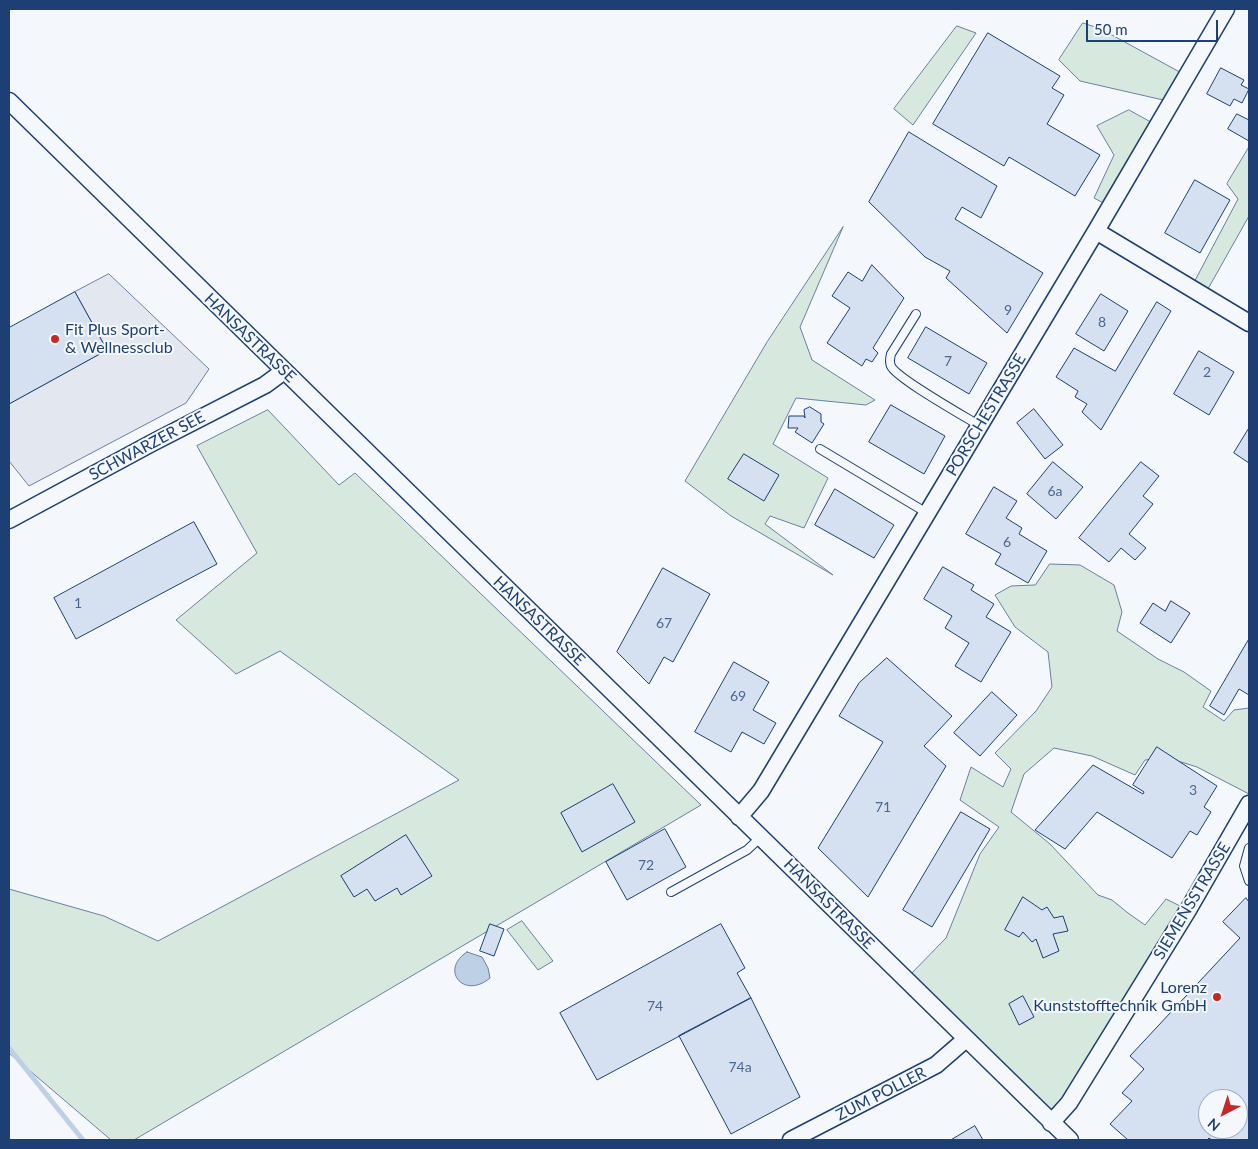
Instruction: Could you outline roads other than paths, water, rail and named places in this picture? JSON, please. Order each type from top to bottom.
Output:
[{"type":"street","name":"PORSCHESTRASSE","points":[[739,817],[761,791],[1096,232],[1226,9]]},
{"type":"street","name":"HANSASTRASSE","points":[[9,101],[1070,1140]]},
{"type":"street","points":[[1096,232],[1249,323]]},
{"type":"street","name":"SCHWARZER SEE","points":[[9,520],[152,443],[265,386],[284,371]]},
{"type":"street","name":"SIEMENSSTRASSE","points":[[1051,1123],[1069,1103],[1188,910],[1249,804]]},
{"type":"street","name":"ZUM POLLER","points":[[792,1140],[936,1065],[966,1039]]},
{"type":"lane","points":[[916,314],[891,354],[891,367],[903,379],[980,426]]},
{"type":"lane","points":[[820,449],[927,513]]},
{"type":"lane","points":[[670,892],[747,850],[761,837]]},
{"type":"lane","points":[[1249,848],[1244,866],[1249,881]]},
{"type":"water","points":[[467,952],[482,957],[488,968],[490,978],[472,986],[458,980],[455,974],[455,967],[459,959]]},
{"type":"waterway","points":[[9,1048],[83,1140]]},
{"type":"place","name":"Fit Plus Sport- & Wellnessclub","points":[[55,339]]},
{"type":"place","name":"Lorenz Kunststofftechnik GmbH","points":[[1217,997]]}]
